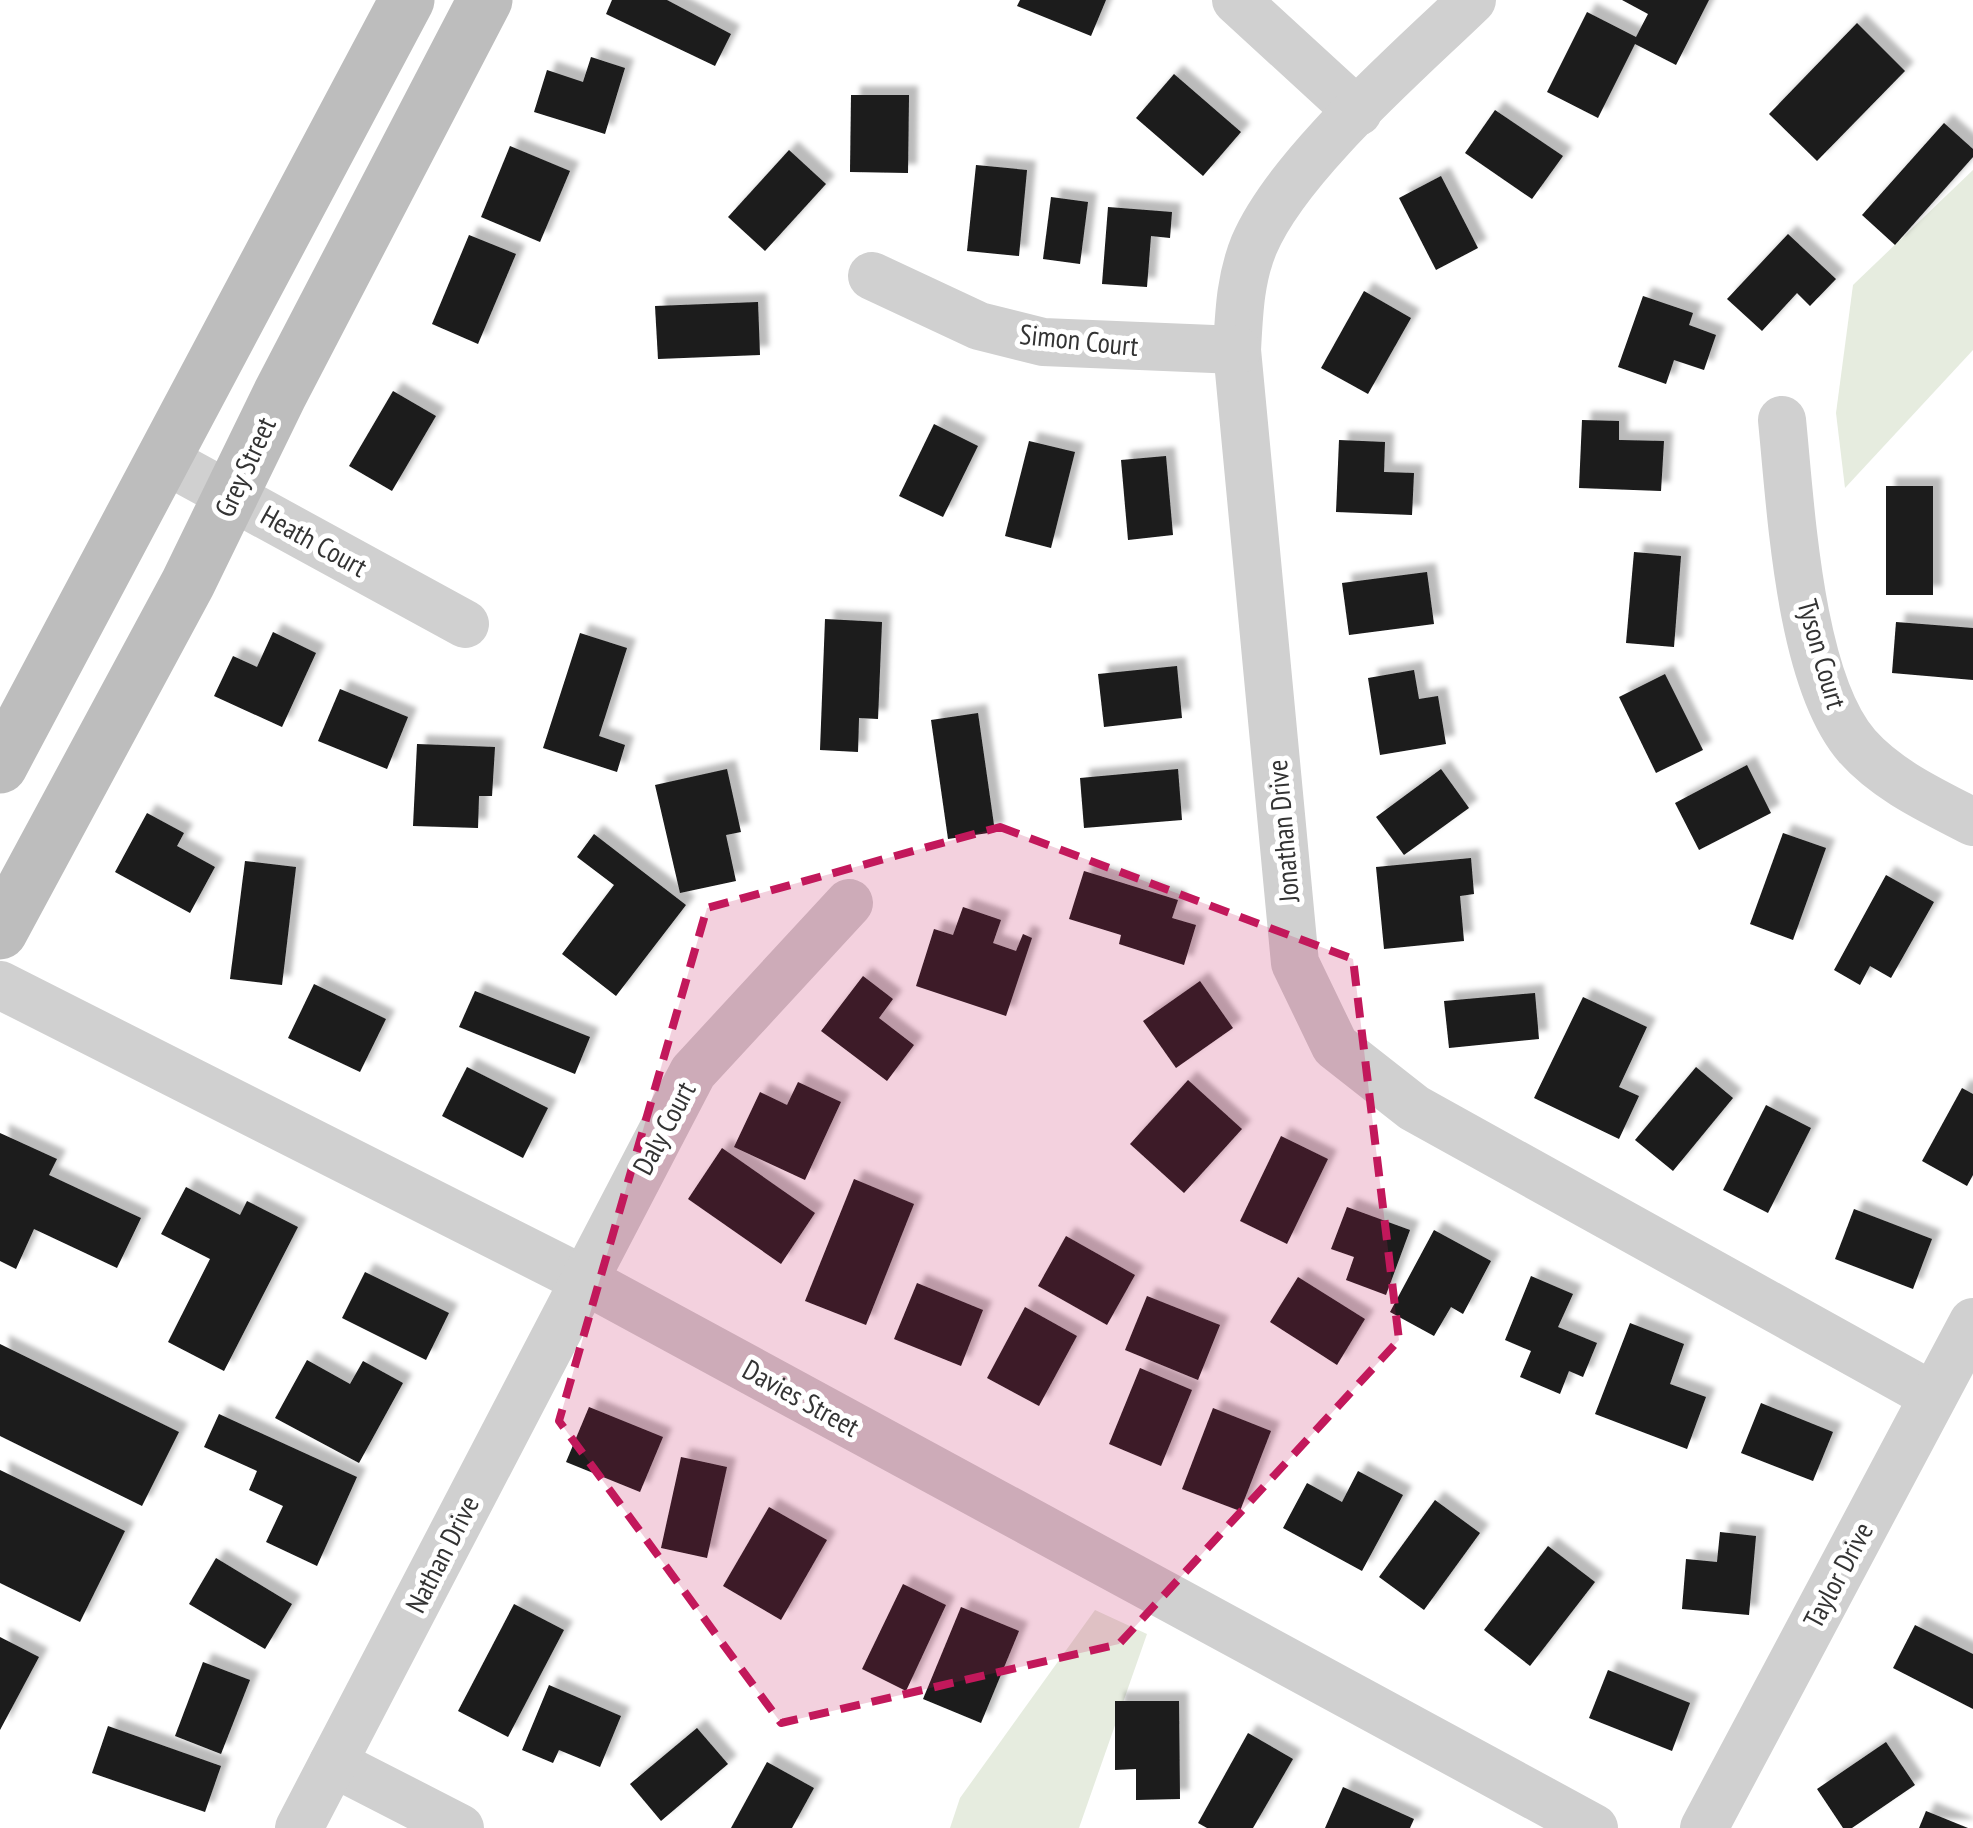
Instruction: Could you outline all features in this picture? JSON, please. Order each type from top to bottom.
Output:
[{"type":"street","name":"Grey Street","points":[[0,932],[233,494],[280,394],[485,0]]},
{"type":"street","points":[[1236,0],[1358,112]]},
{"type":"street","name":"Jonathan Drive","points":[[1472,0],[1358,112],[1278,200],[1254,244],[1241,285],[1237,350],[1295,963],[1335,1046],[1414,1108],[1933,1396]]},
{"type":"street","points":[[0,766],[162,459],[392,4],[459,49]]},
{"type":"street","name":"Simon Court","points":[[872,276],[980,326],[1044,342],[1237,350]]},
{"type":"street","name":"Tyson Court","points":[[1782,420],[1809,630],[1830,706],[1871,758],[1908,788],[1973,822]]},
{"type":"street","name":"Heath Court","points":[[162,459],[233,494],[466,624]]},
{"type":"street","name":"Daly Court","points":[[584,1280],[693,1072],[849,903]]},
{"type":"street","name":"Davies Street","points":[[0,985],[584,1280],[1594,1828]]},
{"type":"street","name":"Nathan Drive","points":[[300,1828],[584,1280]]},
{"type":"street","name":"Taylor Drive","points":[[1704,1828],[1973,1322]]},
{"type":"street","points":[[333,1763],[460,1828]]},
{"type":"highlighted area","points":[[1000,827],[1353,959],[1399,1340],[1119,1644],[781,1723],[559,1421],[707,908]]},
{"type":"shaded area","points":[[1973,170],[1973,350],[1845,488],[1836,413],[1853,285]]},
{"type":"shaded area","points":[[1095,1610],[1147,1634],[1079,1828],[950,1828],[960,1798]]},
{"type":"building","points":[[612,0],[667,0],[731,34],[715,66],[606,14]]},
{"type":"building","points":[[1020,0],[1106,0],[1091,36],[1017,6]]},
{"type":"building","points":[[1622,0],[1709,0],[1676,65],[1635,44],[1598,118],[1547,92],[1587,12],[1636,37],[1648,14]]},
{"type":"building","points":[[1857,23],[1905,71],[1817,161],[1769,114]]},
{"type":"building","points":[[591,57],[625,68],[605,134],[534,112],[547,70],[583,82]]},
{"type":"building","points":[[1174,74],[1241,132],[1203,176],[1136,118]]},
{"type":"building","points":[[851,95],[909,95],[908,173],[850,172]]},
{"type":"building","points":[[1495,110],[1563,156],[1532,199],[1465,153]]},
{"type":"building","points":[[1944,123],[1973,149],[1973,157],[1895,245],[1862,215]]},
{"type":"building","points":[[510,146],[570,171],[540,242],[481,217]]},
{"type":"building","points":[[789,150],[826,184],[765,251],[728,217]]},
{"type":"building","points":[[976,165],[1027,170],[1019,256],[967,251]]},
{"type":"building","points":[[1441,176],[1478,248],[1436,270],[1399,198]]},
{"type":"building","points":[[1051,197],[1088,202],[1080,264],[1043,259]]},
{"type":"building","points":[[1108,207],[1172,212],[1170,238],[1151,236],[1147,287],[1102,284]]},
{"type":"building","points":[[1788,234],[1836,279],[1810,306],[1797,293],[1762,331],[1727,299]]},
{"type":"building","points":[[469,235],[516,254],[478,344],[432,324]]},
{"type":"building","points":[[1364,291],[1411,318],[1368,394],[1321,368]]},
{"type":"building","points":[[1643,296],[1693,313],[1689,325],[1716,335],[1704,370],[1674,360],[1666,384],[1618,367]]},
{"type":"building","points":[[758,302],[760,355],[658,359],[655,306]]},
{"type":"building","points":[[393,391],[436,416],[392,491],[349,466]]},
{"type":"building","points":[[1582,420],[1619,421],[1619,440],[1664,441],[1661,491],[1579,488]]},
{"type":"building","points":[[934,424],[978,446],[943,517],[899,496]]},
{"type":"building","points":[[1339,440],[1385,442],[1384,472],[1414,473],[1412,515],[1336,512]]},
{"type":"building","points":[[1029,441],[1075,452],[1051,548],[1005,536]]},
{"type":"building","points":[[1166,456],[1173,535],[1128,540],[1121,460]]},
{"type":"building","points":[[1886,486],[1933,486],[1933,595],[1886,595]]},
{"type":"building","points":[[1634,552],[1681,556],[1674,647],[1626,643]]},
{"type":"building","points":[[1427,572],[1434,624],[1349,635],[1342,583]]},
{"type":"building","points":[[825,619],[882,622],[878,719],[859,718],[858,752],[820,750]]},
{"type":"building","points":[[1896,622],[1973,628],[1973,680],[1892,673]]},
{"type":"building","points":[[273,632],[316,653],[282,727],[214,696],[233,656],[257,667]]},
{"type":"building","points":[[580,633],[627,648],[599,736],[625,745],[617,772],[543,748]]},
{"type":"building","points":[[1177,666],[1182,718],[1104,727],[1098,674]]},
{"type":"building","points":[[1414,670],[1419,699],[1438,696],[1446,744],[1380,755],[1368,678]]},
{"type":"building","points":[[1665,674],[1703,750],[1656,773],[1619,697]]},
{"type":"building","points":[[340,689],[408,717],[387,769],[318,741]]},
{"type":"building","points":[[978,713],[995,832],[948,839],[931,720]]},
{"type":"building","points":[[417,744],[495,747],[492,796],[479,796],[478,828],[413,826]]},
{"type":"building","points":[[1747,765],[1771,813],[1699,850],[1675,803]]},
{"type":"building","points":[[727,769],[741,832],[726,835],[736,881],[680,893],[655,785]]},
{"type":"building","points":[[1178,769],[1182,820],[1084,828],[1080,778]]},
{"type":"building","points":[[1441,769],[1469,808],[1404,855],[1376,817]]},
{"type":"building","points":[[147,813],[184,833],[177,846],[215,867],[190,913],[115,872]]},
{"type":"building","points":[[1783,833],[1826,848],[1793,940],[1750,924]]},
{"type":"building","points":[[594,834],[686,905],[616,996],[562,954],[614,885],[577,857]]},
{"type":"building","points":[[1471,858],[1474,894],[1460,896],[1464,941],[1384,949],[1376,867]]},
{"type":"building","points":[[245,861],[296,867],[282,985],[230,979]]},
{"type":"building","points":[[1084,871],[1178,900],[1172,918],[1196,925],[1184,965],[1119,944],[1121,935],[1069,919]]},
{"type":"building","points":[[1886,875],[1934,902],[1891,978],[1870,966],[1860,985],[1834,970]]},
{"type":"building","points":[[963,907],[1001,920],[993,943],[1016,951],[1023,934],[1032,938],[1006,1016],[916,986],[934,929],[953,935]]},
{"type":"building","points":[[863,976],[893,999],[879,1018],[914,1045],[887,1081],[821,1031]]},
{"type":"building","points":[[1200,981],[1233,1028],[1176,1068],[1143,1021]]},
{"type":"building","points":[[314,984],[386,1019],[360,1072],[288,1038]]},
{"type":"building","points":[[475,991],[590,1037],[575,1074],[459,1027]]},
{"type":"building","points":[[1535,993],[1539,1039],[1449,1048],[1444,1001]]},
{"type":"building","points":[[1583,997],[1647,1027],[1619,1087],[1639,1096],[1619,1139],[1534,1098]]},
{"type":"building","points":[[467,1067],[548,1108],[523,1158],[442,1116]]},
{"type":"building","points":[[1696,1067],[1733,1098],[1673,1171],[1635,1140]]},
{"type":"building","points":[[1188,1080],[1242,1129],[1184,1193],[1130,1144]]},
{"type":"building","points":[[798,1082],[841,1102],[805,1180],[734,1147],[760,1092],[787,1105]]},
{"type":"building","points":[[1962,1088],[1973,1094],[1973,1175],[1967,1186],[1922,1161]]},
{"type":"building","points":[[1766,1105],[1811,1128],[1768,1213],[1723,1190]]},
{"type":"building","points":[[0,1133],[57,1159],[49,1175],[141,1218],[117,1268],[34,1229],[16,1269],[0,1261]]},
{"type":"building","points":[[1281,1136],[1328,1159],[1287,1244],[1240,1221]]},
{"type":"building","points":[[722,1148],[815,1213],[781,1264],[688,1199]]},
{"type":"building","points":[[854,1179],[914,1204],[866,1325],[805,1301]]},
{"type":"building","points":[[186,1187],[240,1215],[247,1201],[298,1227],[224,1371],[168,1342],[210,1259],[161,1234]]},
{"type":"building","points":[[1347,1207],[1410,1230],[1386,1295],[1346,1280],[1354,1257],[1331,1249]]},
{"type":"building","points":[[1854,1209],[1932,1239],[1913,1289],[1835,1259]]},
{"type":"building","points":[[1434,1230],[1491,1261],[1463,1314],[1451,1307],[1434,1336],[1390,1312]]},
{"type":"building","points":[[1066,1236],[1135,1275],[1107,1325],[1038,1286]]},
{"type":"building","points":[[365,1272],[449,1313],[426,1360],[342,1318]]},
{"type":"building","points":[[1531,1276],[1573,1294],[1558,1327],[1597,1343],[1583,1377],[1569,1371],[1560,1394],[1520,1377],[1531,1351],[1505,1340]]},
{"type":"building","points":[[1298,1277],[1365,1319],[1337,1365],[1270,1322]]},
{"type":"building","points":[[917,1283],[983,1310],[961,1366],[894,1339]]},
{"type":"building","points":[[1147,1296],[1220,1325],[1198,1380],[1125,1350]]},
{"type":"building","points":[[1025,1307],[1077,1336],[1039,1406],[987,1378]]},
{"type":"building","points":[[1630,1323],[1684,1344],[1670,1384],[1706,1397],[1687,1449],[1595,1414]]},
{"type":"building","points":[[0,1344],[179,1432],[142,1506],[0,1436]]},
{"type":"building","points":[[307,1360],[350,1384],[363,1361],[403,1383],[359,1463],[275,1418]]},
{"type":"building","points":[[1140,1368],[1192,1390],[1161,1466],[1109,1444]]},
{"type":"building","points":[[1761,1403],[1833,1432],[1813,1481],[1741,1453]]},
{"type":"building","points":[[589,1407],[663,1437],[640,1492],[566,1462]]},
{"type":"building","points":[[1213,1408],[1271,1431],[1240,1511],[1182,1489]]},
{"type":"building","points":[[219,1414],[357,1477],[317,1566],[266,1542],[283,1506],[249,1490],[257,1471],[204,1447]]},
{"type":"building","points":[[681,1457],[727,1467],[707,1558],[661,1548]]},
{"type":"building","points":[[0,1470],[125,1531],[80,1622],[0,1583]]},
{"type":"building","points":[[1358,1471],[1403,1495],[1362,1571],[1283,1528],[1307,1483],[1342,1502]]},
{"type":"building","points":[[1435,1500],[1480,1533],[1424,1610],[1379,1577]]},
{"type":"building","points":[[769,1507],[827,1540],[781,1620],[723,1586]]},
{"type":"building","points":[[1720,1532],[1756,1536],[1749,1615],[1682,1609],[1686,1559],[1717,1562]]},
{"type":"building","points":[[1548,1546],[1595,1582],[1530,1666],[1484,1630]]},
{"type":"building","points":[[216,1558],[292,1604],[265,1649],[189,1604]]},
{"type":"building","points":[[903,1584],[946,1605],[906,1691],[862,1669]]},
{"type":"building","points":[[514,1604],[564,1630],[508,1737],[458,1711]]},
{"type":"building","points":[[961,1607],[1019,1631],[981,1723],[923,1699]]},
{"type":"building","points":[[1915,1625],[1973,1654],[1973,1709],[1893,1668]]},
{"type":"building","points":[[0,1637],[39,1657],[0,1730]]},
{"type":"building","points":[[203,1662],[250,1680],[221,1754],[175,1736]]},
{"type":"building","points":[[1608,1670],[1690,1703],[1672,1751],[1589,1718]]},
{"type":"building","points":[[549,1685],[621,1716],[600,1767],[559,1750],[553,1763],[522,1750]]},
{"type":"building","points":[[1115,1701],[1179,1701],[1180,1799],[1136,1800],[1136,1769],[1115,1770]]},
{"type":"building","points":[[108,1726],[221,1766],[205,1812],[92,1773]]},
{"type":"building","points":[[697,1728],[728,1764],[661,1821],[630,1784]]},
{"type":"building","points":[[1248,1733],[1293,1759],[1253,1828],[1207,1828],[1198,1823]]},
{"type":"building","points":[[1886,1742],[1915,1785],[1852,1828],[1843,1828],[1817,1789]]},
{"type":"building","points":[[767,1762],[814,1788],[792,1828],[731,1828]]},
{"type":"building","points":[[1343,1787],[1414,1819],[1410,1828],[1325,1828]]},
{"type":"building","points":[[1926,1811],[1968,1828],[1919,1828]]}]
